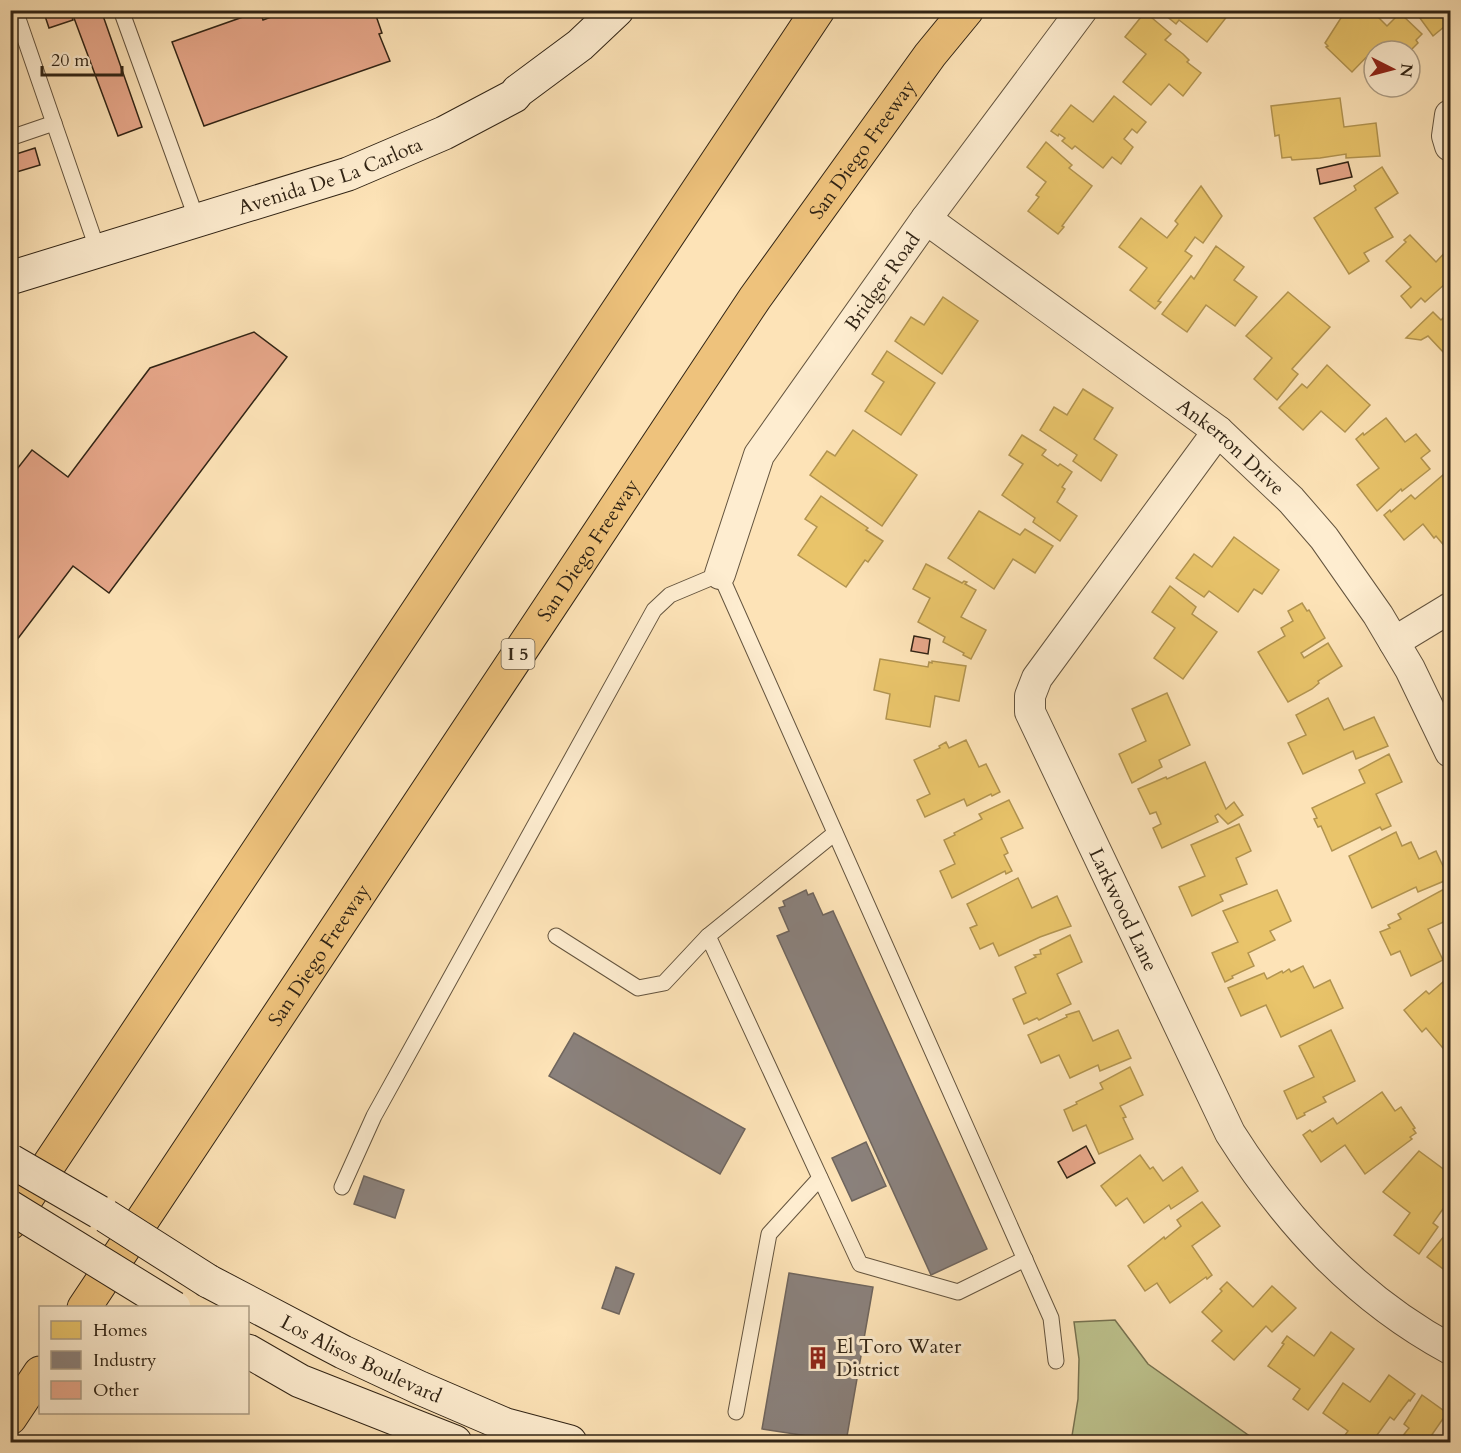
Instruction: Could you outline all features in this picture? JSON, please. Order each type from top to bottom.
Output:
[{"type":"highway","points":[[10,1223],[818,10]]},
{"type":"highway","name":"San Diego Freeway","points":[[85,1306],[754,298],[930,56],[967,10]]},
{"type":"highway","points":[[10,1418],[39,1374]]},
{"type":"main road","name":"Avenida De La Carlota","points":[[10,278],[348,174],[444,133],[514,96],[580,45],[617,10]]},
{"type":"main road","name":"Los Alisos Boulevard","points":[[10,1161],[106,1216],[208,1281],[343,1352],[506,1425],[570,1443]]},
{"type":"main road","points":[[10,1207],[171,1306]]},
{"type":"main road","name":"Los Alisos Boulevard","points":[[249,1352],[300,1382],[455,1443]]},
{"type":"street","name":"Bridger Road","points":[[720,574],[759,455],[926,219],[1082,10]]},
{"type":"street","name":"Ankerton Drive","points":[[926,219],[1218,431],[1291,500],[1324,538],[1378,615],[1429,707],[1450,752]]},
{"type":"street","name":"Larkwood Lane","points":[[1218,431],[1037,678],[1030,696],[1030,712],[1230,1133],[1249,1163],[1304,1234],[1335,1264],[1368,1294],[1450,1349]]},
{"type":"street","points":[[1394,642],[1450,608]]},
{"type":"lane","points":[[15,10],[98,251]]},
{"type":"lane","points":[[121,10],[197,220]]},
{"type":"lane","points":[[10,138],[54,123]]},
{"type":"lane","points":[[342,1187],[374,1116],[654,610],[670,595],[720,574],[1051,1318],[1056,1361]]},
{"type":"lane","points":[[556,936],[638,988],[664,983],[708,936],[836,833]]},
{"type":"lane","points":[[708,936],[860,1264],[958,1292],[1025,1259]]},
{"type":"lane","points":[[736,1412],[769,1234],[820,1178]]},
{"type":"green space","points":[[1115,1320],[1148,1364],[1258,1442],[1071,1442],[1078,1399],[1079,1359],[1074,1322]]},
{"type":"building: Homes","points":[[1159,10],[1232,10],[1207,42],[1179,20],[1176,24]]},
{"type":"building: Homes","points":[[1346,10],[1371,10],[1387,26],[1400,13],[1422,34],[1417,39],[1362,39],[1362,62],[1352,72],[1326,47],[1328,46],[1325,43]]},
{"type":"building: Homes","points":[[1414,10],[1450,10],[1450,22],[1433,36]]},
{"type":"building: Homes","points":[[1145,12],[1171,34],[1165,40],[1183,54],[1189,60],[1187,62],[1201,73],[1183,96],[1169,84],[1151,105],[1123,82],[1146,54],[1125,37]]},
{"type":"building: Homes","points":[[1114,96],[1146,122],[1137,133],[1132,129],[1124,139],[1133,147],[1121,164],[1112,157],[1103,168],[1075,146],[1072,149],[1062,141],[1065,138],[1051,131],[1071,105],[1093,122]]},
{"type":"building: Homes","points":[[1340,98],[1344,127],[1376,123],[1380,156],[1346,158],[1346,154],[1292,160],[1291,157],[1282,158],[1279,135],[1275,136],[1271,106]]},
{"type":"building: Homes","points":[[1046,142],[1072,165],[1069,168],[1092,186],[1058,234],[1028,211],[1039,197],[1036,195],[1046,182],[1027,167]]},
{"type":"building: Homes","points":[[1382,167],[1398,193],[1375,208],[1393,237],[1364,253],[1369,261],[1349,274],[1314,218],[1356,190],[1354,186]]},
{"type":"building: Homes","points":[[1201,186],[1222,216],[1203,243],[1195,237],[1185,251],[1192,256],[1158,301],[1161,302],[1155,309],[1130,290],[1147,268],[1119,247],[1141,218],[1167,238],[1178,224],[1175,221]]},
{"type":"building: Homes","points":[[1410,235],[1436,262],[1450,247],[1450,286],[1447,282],[1425,302],[1421,298],[1411,308],[1401,296],[1411,287],[1386,261],[1406,242],[1404,240]]},
{"type":"building: Homes","points":[[1216,246],[1244,267],[1234,280],[1257,297],[1235,326],[1206,305],[1187,332],[1162,314],[1191,276],[1194,279]]},
{"type":"building: Homes","points":[[1288,292],[1330,327],[1292,369],[1298,374],[1277,400],[1254,379],[1272,358],[1246,336]]},
{"type":"building: Homes","points":[[943,297],[978,321],[942,374],[895,341],[911,317],[924,325]]},
{"type":"building: Homes","points":[[1450,311],[1450,350],[1446,355],[1428,336],[1421,340],[1406,338],[1433,312],[1441,320]]},
{"type":"building: Homes","points":[[887,351],[935,383],[901,435],[865,411],[884,382],[872,374]]},
{"type":"building: Homes","points":[[1327,365],[1370,405],[1345,432],[1321,411],[1303,430],[1279,408],[1302,384],[1307,388]]},
{"type":"building: Homes","points":[[1083,389],[1113,408],[1094,439],[1117,455],[1101,481],[1073,461],[1077,455],[1040,430],[1054,407],[1067,415]]},
{"type":"building: Homes","points":[[1386,418],[1405,442],[1416,434],[1430,451],[1421,458],[1430,469],[1402,491],[1401,489],[1377,511],[1357,485],[1379,468],[1356,439]]},
{"type":"building: Homes","points":[[853,430],[917,475],[882,526],[810,475],[827,451],[835,456]]},
{"type":"building: Homes","points":[[1022,435],[1046,450],[1042,455],[1072,472],[1062,487],[1065,489],[1057,502],[1077,516],[1060,541],[1033,522],[1035,518],[1002,495],[1023,464],[1009,455]]},
{"type":"building: Homes","points":[[1450,469],[1450,545],[1447,549],[1423,524],[1404,540],[1384,515],[1411,495],[1415,499]]},
{"type":"building: Homes","points":[[821,496],[883,541],[868,562],[865,560],[846,587],[798,555],[817,527],[805,519]]},
{"type":"building: Homes","points":[[979,511],[1020,535],[1025,529],[1053,546],[1035,573],[1013,559],[994,589],[948,558]]},
{"type":"building: Homes","points":[[1234,537],[1279,570],[1262,594],[1254,589],[1238,612],[1209,591],[1204,597],[1176,578],[1194,554],[1212,567]]},
{"type":"building: Homes","points":[[926,564],[962,583],[967,582],[965,584],[976,590],[961,617],[986,630],[971,659],[943,642],[945,637],[918,622],[930,598],[913,589]]},
{"type":"building: Homes","points":[[1170,586],[1196,607],[1192,614],[1217,632],[1183,679],[1154,658],[1175,628],[1152,612]]},
{"type":"building: Homes","points":[[1302,603],[1307,611],[1309,610],[1325,638],[1301,653],[1304,658],[1328,643],[1342,666],[1318,681],[1319,683],[1312,689],[1288,702],[1258,652],[1285,636],[1281,628],[1293,621],[1288,611]]},
{"type":"building: Homes","points":[[880,659],[928,667],[929,662],[932,663],[932,661],[966,666],[959,701],[935,696],[930,727],[886,719],[890,694],[874,690]]},
{"type":"building: Homes","points":[[1167,693],[1190,745],[1159,760],[1162,767],[1132,783],[1119,754],[1146,741],[1132,709]]},
{"type":"building: Homes","points":[[1328,698],[1344,730],[1374,717],[1388,746],[1356,759],[1353,751],[1303,774],[1288,743],[1306,735],[1296,715]]},
{"type":"building: Homes","points":[[966,740],[979,767],[986,764],[1000,792],[967,806],[964,799],[925,817],[917,800],[930,794],[914,760],[940,748],[939,746],[946,742],[949,748]]},
{"type":"building: Homes","points":[[1389,754],[1402,782],[1376,794],[1391,826],[1382,830],[1380,827],[1332,851],[1321,826],[1318,827],[1314,819],[1317,818],[1312,808],[1365,783],[1359,770]]},
{"type":"building: Homes","points":[[1205,762],[1226,809],[1234,802],[1243,815],[1228,824],[1218,814],[1215,816],[1218,822],[1162,848],[1153,828],[1161,824],[1156,812],[1150,814],[1138,789]]},
{"type":"building: Homes","points":[[1009,800],[1023,828],[1001,838],[1008,853],[1004,855],[1012,871],[1006,874],[1005,871],[952,898],[940,871],[955,864],[944,840],[982,819],[979,814]]},
{"type":"building: Homes","points":[[1239,824],[1251,851],[1236,858],[1247,884],[1220,895],[1223,901],[1192,916],[1179,887],[1205,876],[1191,845]]},
{"type":"building: Homes","points":[[1396,832],[1402,846],[1411,842],[1419,859],[1436,851],[1449,879],[1418,892],[1416,887],[1372,908],[1349,856]]},
{"type":"building: Homes","points":[[1018,878],[1032,908],[1057,896],[1071,926],[999,956],[993,943],[980,949],[970,928],[977,925],[967,904]]},
{"type":"building: Homes","points":[[1446,888],[1450,897],[1450,919],[1428,929],[1443,960],[1411,976],[1400,951],[1391,955],[1380,932],[1390,928],[1388,925],[1401,919],[1398,914]]},
{"type":"building: Homes","points":[[1277,890],[1291,921],[1270,931],[1275,940],[1248,953],[1254,966],[1232,976],[1233,978],[1225,982],[1212,953],[1238,942],[1223,911]]},
{"type":"building: Homes","points":[[1070,935],[1082,962],[1057,974],[1071,1004],[1039,1020],[1037,1018],[1024,1024],[1013,999],[1026,993],[1015,967],[1036,957],[1034,955],[1041,954],[1040,950]]},
{"type":"building: Homes","points":[[1303,966],[1314,988],[1330,980],[1343,1008],[1281,1037],[1266,1005],[1241,1016],[1228,988],[1264,973],[1267,979],[1282,971],[1283,973],[1289,969],[1291,972]]},
{"type":"building: Homes","points":[[1450,976],[1450,1050],[1447,1053],[1426,1028],[1422,1032],[1404,1010],[1426,991],[1429,994]]},
{"type":"building: Homes","points":[[1079,1011],[1093,1041],[1118,1030],[1131,1058],[1100,1071],[1098,1065],[1070,1078],[1059,1055],[1041,1063],[1028,1035],[1067,1017],[1066,1015]]},
{"type":"building: Homes","points":[[1331,1030],[1355,1081],[1323,1097],[1326,1102],[1297,1119],[1284,1091],[1314,1077],[1299,1046]]},
{"type":"building: Homes","points":[[1130,1067],[1143,1095],[1120,1106],[1133,1139],[1099,1154],[1086,1125],[1073,1131],[1064,1110],[1103,1089],[1100,1083]]},
{"type":"building: Homes","points":[[1382,1092],[1395,1111],[1401,1107],[1415,1128],[1413,1129],[1416,1133],[1410,1137],[1412,1139],[1365,1174],[1345,1145],[1321,1162],[1303,1135],[1310,1130],[1312,1132],[1333,1118],[1337,1124]]},
{"type":"building: Homes","points":[[1419,1151],[1450,1174],[1450,1199],[1433,1223],[1438,1227],[1419,1254],[1394,1235],[1410,1213],[1383,1192]]},
{"type":"building: Homes","points":[[1140,1155],[1163,1181],[1182,1167],[1198,1191],[1171,1209],[1169,1205],[1144,1223],[1127,1198],[1116,1206],[1101,1186]]},
{"type":"building: Homes","points":[[1202,1202],[1220,1226],[1192,1246],[1212,1275],[1170,1303],[1157,1283],[1145,1291],[1128,1266],[1181,1226],[1177,1220]]},
{"type":"building: Homes","points":[[1450,1231],[1450,1274],[1427,1257]]},
{"type":"building: Homes","points":[[1227,1282],[1253,1307],[1272,1286],[1296,1308],[1272,1332],[1266,1326],[1234,1360],[1212,1341],[1222,1331],[1202,1312],[1222,1291],[1220,1289]]},
{"type":"building: Homes","points":[[1331,1332],[1354,1349],[1308,1410],[1293,1399],[1300,1389],[1268,1366],[1287,1336],[1314,1356]]},
{"type":"building: Homes","points":[[1389,1375],[1415,1394],[1410,1401],[1394,1420],[1390,1417],[1372,1442],[1340,1442],[1348,1431],[1323,1413],[1343,1383],[1370,1402]]},
{"type":"building: Homes","points":[[1422,1395],[1447,1413],[1431,1436],[1442,1442],[1398,1442],[1409,1428],[1404,1424]]},
{"type":"building: Industry","points":[[806,890],[808,895],[813,893],[823,915],[833,911],[987,1249],[931,1275],[777,936],[789,931],[779,908],[785,906],[783,901]]},
{"type":"building: Industry","points":[[574,1033],[745,1129],[720,1174],[549,1076]]},
{"type":"building: Industry","points":[[866,1142],[886,1186],[852,1201],[832,1158]]},
{"type":"building: Industry","points":[[364,1176],[404,1190],[395,1218],[354,1204]]},
{"type":"building: Industry","points":[[616,1267],[634,1274],[619,1314],[602,1308]]},
{"type":"building: Industry","name":"El Toro Water District","points":[[789,1273],[873,1287],[846,1442],[762,1429]]},
{"type":"building: Other","points":[[43,10],[70,10],[73,20],[49,28]]},
{"type":"building: Other","points":[[71,10],[101,10],[142,127],[118,136]]},
{"type":"building: Other","points":[[276,10],[374,10],[382,33],[379,34],[390,61],[204,126],[172,42],[260,11],[263,20],[274,16]]},
{"type":"building: Other","points":[[35,148],[40,165],[10,174],[10,156]]},
{"type":"building: Other","points":[[1348,162],[1352,177],[1320,184],[1317,169]]},
{"type":"building: Other","points":[[254,332],[287,357],[109,593],[73,566],[10,649],[10,478],[32,450],[68,477],[150,368]]},
{"type":"building: Other","points":[[914,636],[930,639],[928,654],[911,651]]},
{"type":"building: Other","points":[[1086,1146],[1095,1163],[1067,1178],[1058,1162]]},
{"type":"place","name":"El Toro Water District","points":[[818,1358]]}]
